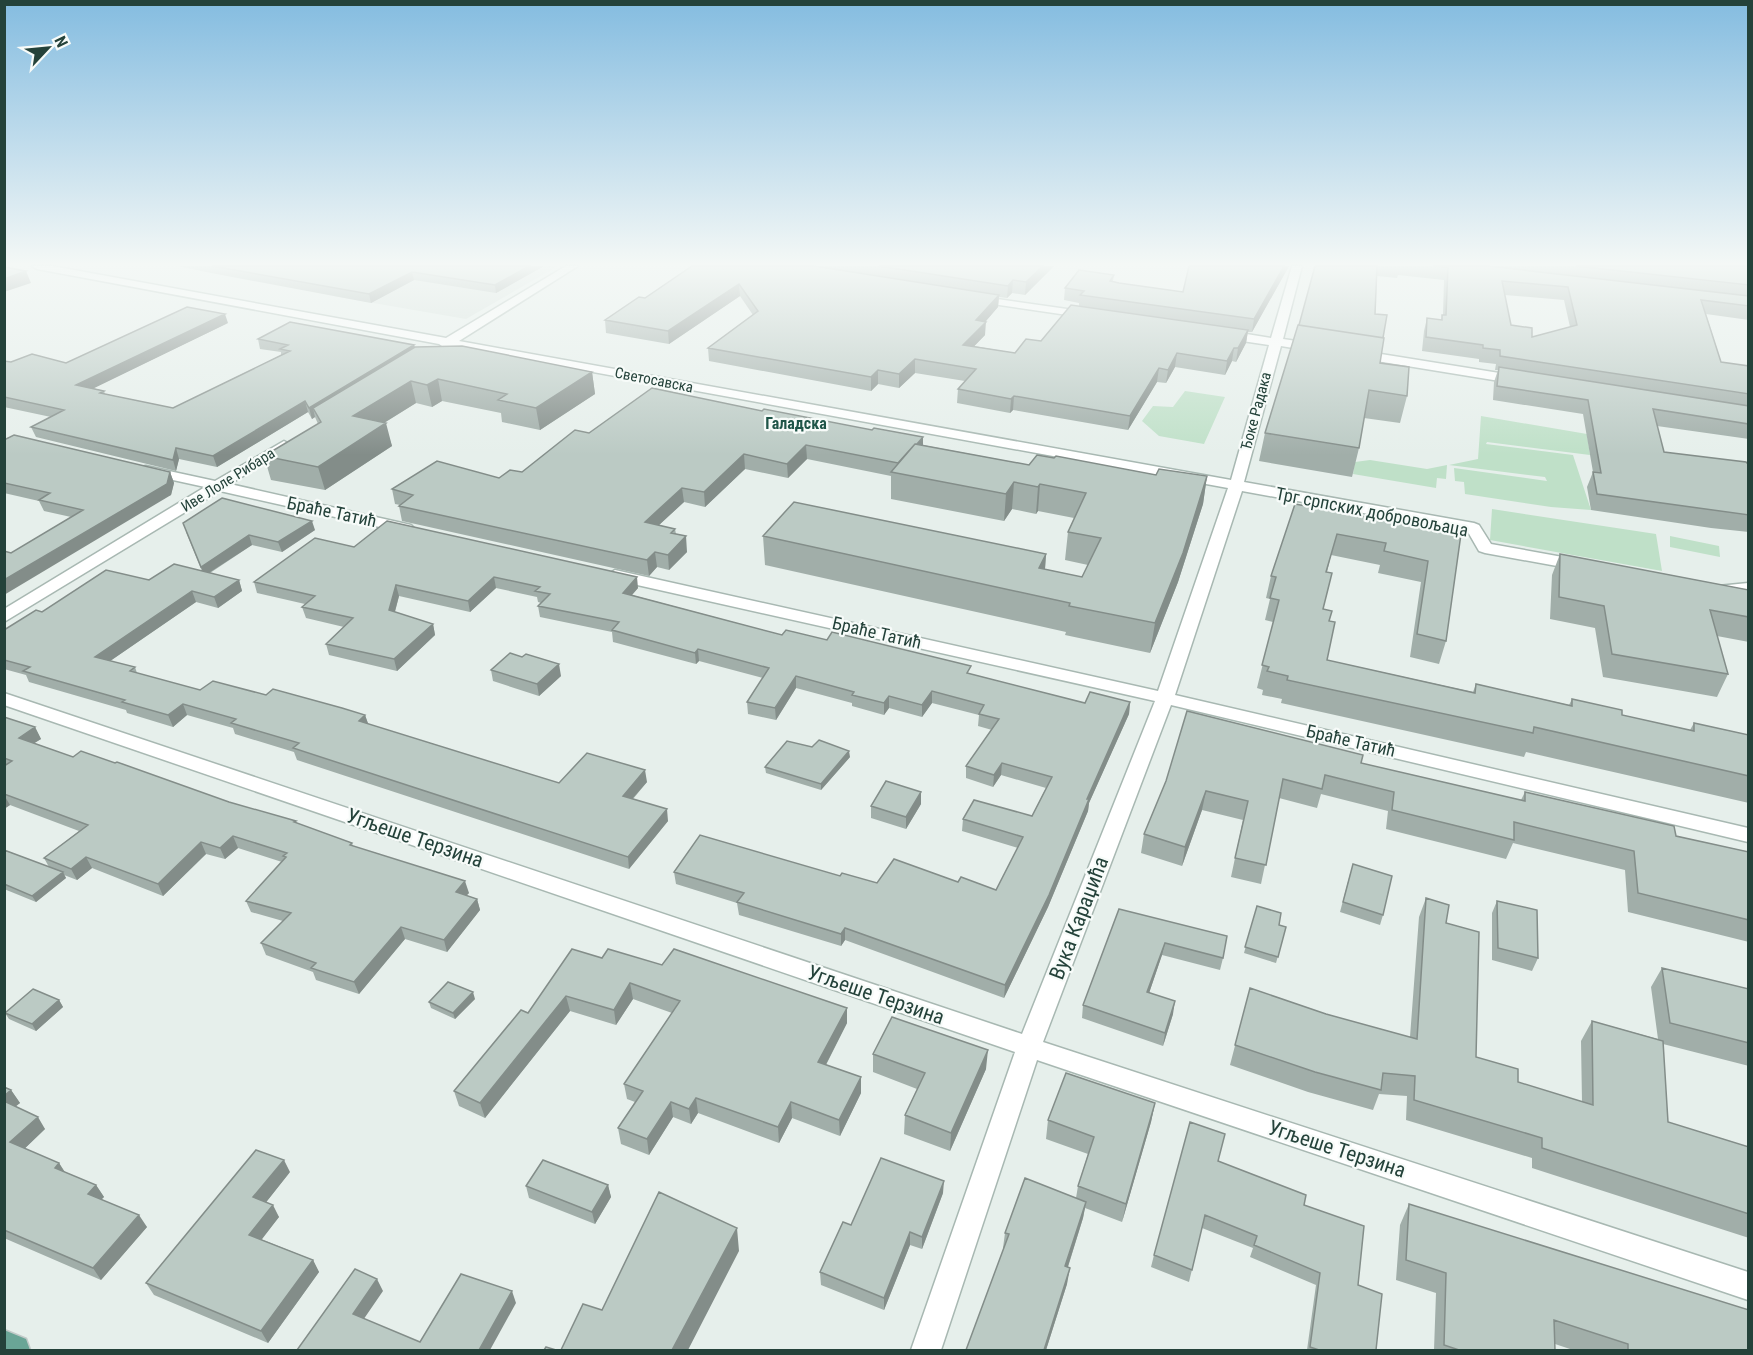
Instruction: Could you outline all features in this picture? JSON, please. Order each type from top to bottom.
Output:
[{"type":"main road","points":[[4,1345],[15,1350]]},
{"type":"street","name":"Светосавска","points":[[385,329],[1236,486]]},
{"type":"street","points":[[431,353],[469,329]]},
{"type":"street","name":"Ђоке Радака","points":[[1236,486],[1278,329]]},
{"type":"street","points":[[1207,332],[1526,381]]},
{"type":"street","name":"Иве Лоле Рибара","points":[[4,617],[299,436]]},
{"type":"street","name":"Браће Татић","points":[[128,465],[421,532]]},
{"type":"street","name":"Трг српских добровољаца","points":[[1236,486],[1474,528],[1485,548],[1591,567]]},
{"type":"street","name":"Вука Караџића","points":[[926,1350],[1029,1047],[1165,698],[1236,486]]},
{"type":"street","name":"Браће Татић","points":[[594,570],[1165,698],[1749,835]]},
{"type":"street","points":[[1697,587],[1720,592],[1749,588]]},
{"type":"street","name":"Угљеше Терзина","points":[[4,699],[1029,1047],[1749,1286]]},
{"type":"green space","points":[[1185,391],[1225,397],[1204,444],[1159,436],[1142,421],[1153,406],[1173,407]]},
{"type":"green space","points":[[1481,416],[1587,434],[1590,455],[1487,442],[1486,444],[1573,455],[1591,510],[1551,507],[1465,494],[1464,482],[1455,481],[1454,468],[1547,481],[1545,477],[1449,465],[1478,459]]},
{"type":"green space","points":[[1370,460],[1427,469],[1447,465],[1446,479],[1437,478],[1436,488],[1353,474],[1355,462]]},
{"type":"green space","points":[[1492,509],[1656,534],[1662,571],[1490,540]]},
{"type":"green space","points":[[1670,536],[1719,546],[1720,557],[1670,547]]},
{"type":"building","points":[[139,329],[193,329],[76,385],[104,391],[100,393],[173,408],[290,351],[280,349],[288,345],[258,339],[276,329],[329,329],[414,345],[309,408],[305,401],[213,456],[176,448],[173,460],[31,427],[64,410],[4,397],[4,361],[11,362],[32,354],[66,363]]},
{"type":"building","points":[[733,329],[979,329],[963,345],[1015,353],[1026,339],[1041,341],[1051,329],[1248,330],[1238,348],[1234,348],[1227,361],[1177,353],[1168,370],[1159,368],[1130,416],[958,389],[976,369],[915,359],[899,374],[878,370],[871,377],[708,348]]},
{"type":"building","points":[[1297,329],[1326,329],[1384,338],[1380,363],[1409,367],[1407,396],[1369,390],[1359,448],[1265,433]]},
{"type":"building","points":[[1326,329],[1385,329],[1383,338]]},
{"type":"building","points":[[1426,329],[1532,329],[1532,337],[1561,329],[1710,329],[1721,362],[1749,366],[1749,394],[1500,356],[1500,350],[1483,348],[1483,345],[1426,337]]},
{"type":"building","points":[[462,346],[592,372],[536,408],[498,400],[507,394],[438,379],[427,385],[411,381],[353,416],[386,423],[318,467],[264,456],[321,422],[313,408],[415,347]]},
{"type":"building","points":[[1499,367],[1749,406],[1749,424],[1653,409],[1664,452],[1746,462],[1749,465],[1749,515],[1597,494],[1593,472],[1601,473],[1588,400],[1497,386]]},
{"type":"building","points":[[652,388],[762,411],[764,409],[872,430],[874,428],[923,437],[898,463],[806,445],[787,464],[744,454],[704,492],[682,488],[645,522],[675,529],[671,533],[686,536],[668,555],[655,552],[647,560],[399,506],[413,495],[392,489],[437,461],[499,478],[510,470],[522,472],[575,430],[589,433]]},
{"type":"building","points":[[14,435],[170,472],[167,484],[4,580],[4,551],[11,553],[83,510],[39,500],[50,493],[4,483],[4,440]]},
{"type":"building","points":[[915,444],[1029,465],[1037,455],[1054,458],[1056,456],[1156,475],[1159,469],[1207,476],[1183,553],[1155,623],[1069,606],[1070,603],[763,536],[794,502],[1046,554],[1039,568],[1082,577],[1101,538],[1068,532],[1086,493],[1040,484],[1038,487],[1014,482],[1006,494],[891,472]]},
{"type":"building","points":[[222,498],[312,521],[278,542],[249,535],[201,567],[183,523]]},
{"type":"building","points":[[1295,504],[1461,534],[1446,641],[1417,634],[1428,561],[1384,551],[1386,543],[1337,534],[1326,572],[1332,573],[1323,609],[1332,611],[1329,621],[1335,622],[1327,660],[1475,693],[1476,684],[1572,706],[1572,699],[1622,710],[1622,715],[1694,731],[1694,723],[1749,735],[1749,776],[1534,727],[1533,733],[1287,680],[1288,676],[1267,671],[1269,667],[1262,665],[1279,600],[1270,598],[1276,577],[1271,576]]},
{"type":"building","points":[[387,521],[637,577],[623,593],[782,635],[786,630],[827,640],[832,632],[971,666],[967,673],[1085,703],[1090,692],[1130,702],[1087,799],[1089,799],[1049,895],[1005,985],[845,928],[841,934],[737,902],[744,893],[674,872],[700,835],[840,876],[842,873],[877,883],[894,859],[958,882],[961,877],[996,890],[1023,837],[963,819],[974,800],[1032,816],[1052,777],[1002,763],[994,775],[966,766],[999,719],[979,714],[984,705],[932,691],[922,705],[889,696],[884,703],[796,676],[775,708],[747,702],[769,668],[698,649],[695,653],[612,630],[619,622],[538,606],[550,594],[535,591],[540,587],[494,577],[468,601],[396,585],[389,610],[433,624],[394,659],[326,644],[353,618],[302,607],[315,596],[254,582],[315,538],[354,547]]},
{"type":"building","points":[[1560,554],[1749,590],[1749,617],[1710,610],[1728,674],[1612,654],[1604,606],[1559,597]]},
{"type":"building","points":[[174,564],[239,580],[214,597],[192,591],[95,657],[135,667],[130,671],[200,690],[213,681],[266,695],[273,689],[365,715],[359,721],[559,783],[587,753],[645,770],[623,796],[667,809],[628,857],[293,748],[299,743],[231,723],[236,719],[183,704],[168,715],[122,702],[125,700],[23,671],[30,667],[4,660],[4,630],[36,610],[42,612],[106,570],[149,580]]},
{"type":"building","points":[[510,653],[522,657],[526,654],[559,664],[537,684],[491,670]]},
{"type":"building","points":[[1187,711],[1363,755],[1361,763],[1525,801],[1525,792],[1674,826],[1676,836],[1749,852],[1749,920],[1638,893],[1634,851],[1514,822],[1514,840],[1392,810],[1394,792],[1325,775],[1322,789],[1283,779],[1266,865],[1235,858],[1248,801],[1206,791],[1185,847],[1144,834],[1166,781]]},
{"type":"building","points":[[4,717],[35,727],[19,738],[73,757],[81,751],[229,802],[296,821],[294,822],[352,843],[350,845],[465,881],[456,892],[477,899],[444,940],[401,927],[354,982],[311,968],[316,963],[261,943],[291,913],[246,901],[286,857],[283,856],[287,853],[233,836],[220,848],[201,842],[158,884],[86,857],[71,869],[44,858],[88,825],[4,794],[4,766],[12,761],[4,758]]},
{"type":"building","points":[[819,740],[849,751],[821,784],[765,767],[787,741],[812,747]]},
{"type":"building","points":[[886,781],[921,792],[906,817],[871,806]]},
{"type":"building","points":[[4,850],[63,872],[32,896],[4,884]]},
{"type":"building","points":[[1353,864],[1392,876],[1383,915],[1343,902]]},
{"type":"building","points":[[1426,898],[1449,905],[1446,923],[1479,932],[1476,1057],[1518,1069],[1518,1082],[1593,1105],[1592,1021],[1663,1041],[1668,1122],[1749,1147],[1749,1214],[1542,1148],[1542,1138],[1414,1100],[1415,1076],[1383,1073],[1381,1090],[1315,1072],[1235,1045],[1250,988],[1326,1014],[1417,1039]]},
{"type":"building","points":[[1497,901],[1537,910],[1538,958],[1498,948]]},
{"type":"building","points":[[1257,906],[1281,913],[1279,925],[1286,927],[1278,957],[1245,947]]},
{"type":"building","points":[[1119,909],[1227,936],[1223,958],[1165,943],[1147,992],[1175,1001],[1165,1033],[1083,1005]]},
{"type":"building","points":[[572,949],[602,958],[608,949],[662,965],[674,949],[847,1008],[818,1062],[861,1077],[839,1120],[791,1102],[778,1127],[696,1098],[689,1109],[671,1102],[647,1139],[618,1128],[643,1091],[624,1084],[680,1001],[630,983],[614,1010],[566,996],[480,1103],[454,1091],[521,1010],[528,1013]]},
{"type":"building","points":[[1662,968],[1749,989],[1749,1043],[1670,1023]]},
{"type":"building","points":[[448,982],[473,992],[453,1013],[429,1002]]},
{"type":"building","points":[[33,989],[59,1000],[32,1024],[5,1013]]},
{"type":"building","points":[[892,1017],[988,1050],[951,1133],[905,1115],[925,1073],[873,1054]]},
{"type":"building","points":[[1066,1073],[1155,1103],[1126,1204],[1078,1186],[1094,1137],[1048,1120]]},
{"type":"building","points":[[4,1087],[11,1090],[4,1096]]},
{"type":"building","points":[[4,1101],[38,1117],[10,1142],[59,1163],[55,1168],[96,1185],[88,1194],[139,1215],[93,1268],[4,1230]]},
{"type":"building","points":[[1190,1122],[1225,1134],[1218,1161],[1306,1195],[1304,1205],[1364,1226],[1358,1285],[1382,1294],[1376,1350],[1319,1350],[1310,1347],[1320,1273],[1254,1245],[1257,1236],[1205,1215],[1192,1270],[1154,1255]]},
{"type":"building","points":[[256,1150],[284,1160],[253,1197],[273,1205],[249,1235],[313,1260],[261,1331],[146,1283]]},
{"type":"building","points":[[881,1158],[944,1181],[922,1237],[910,1232],[884,1298],[820,1272],[843,1222],[851,1225]]},
{"type":"building","points":[[543,1160],[608,1185],[592,1212],[526,1186]]},
{"type":"building","points":[[1025,1178],[1086,1202],[1065,1266],[1070,1268],[1044,1350],[966,1350],[1009,1234],[1005,1233]]},
{"type":"building","points":[[659,1192],[737,1228],[672,1350],[561,1350],[583,1304],[602,1310]]},
{"type":"building","points":[[1409,1204],[1749,1310],[1749,1350],[1628,1350],[1628,1344],[1554,1320],[1555,1350],[1459,1350],[1444,1345],[1446,1273],[1406,1260]]},
{"type":"building","points":[[355,1269],[377,1279],[353,1314],[420,1342],[461,1274],[512,1291],[479,1350],[297,1350]]},
{"type":"district","name":"Галадска","points":[[796,423]]}]
